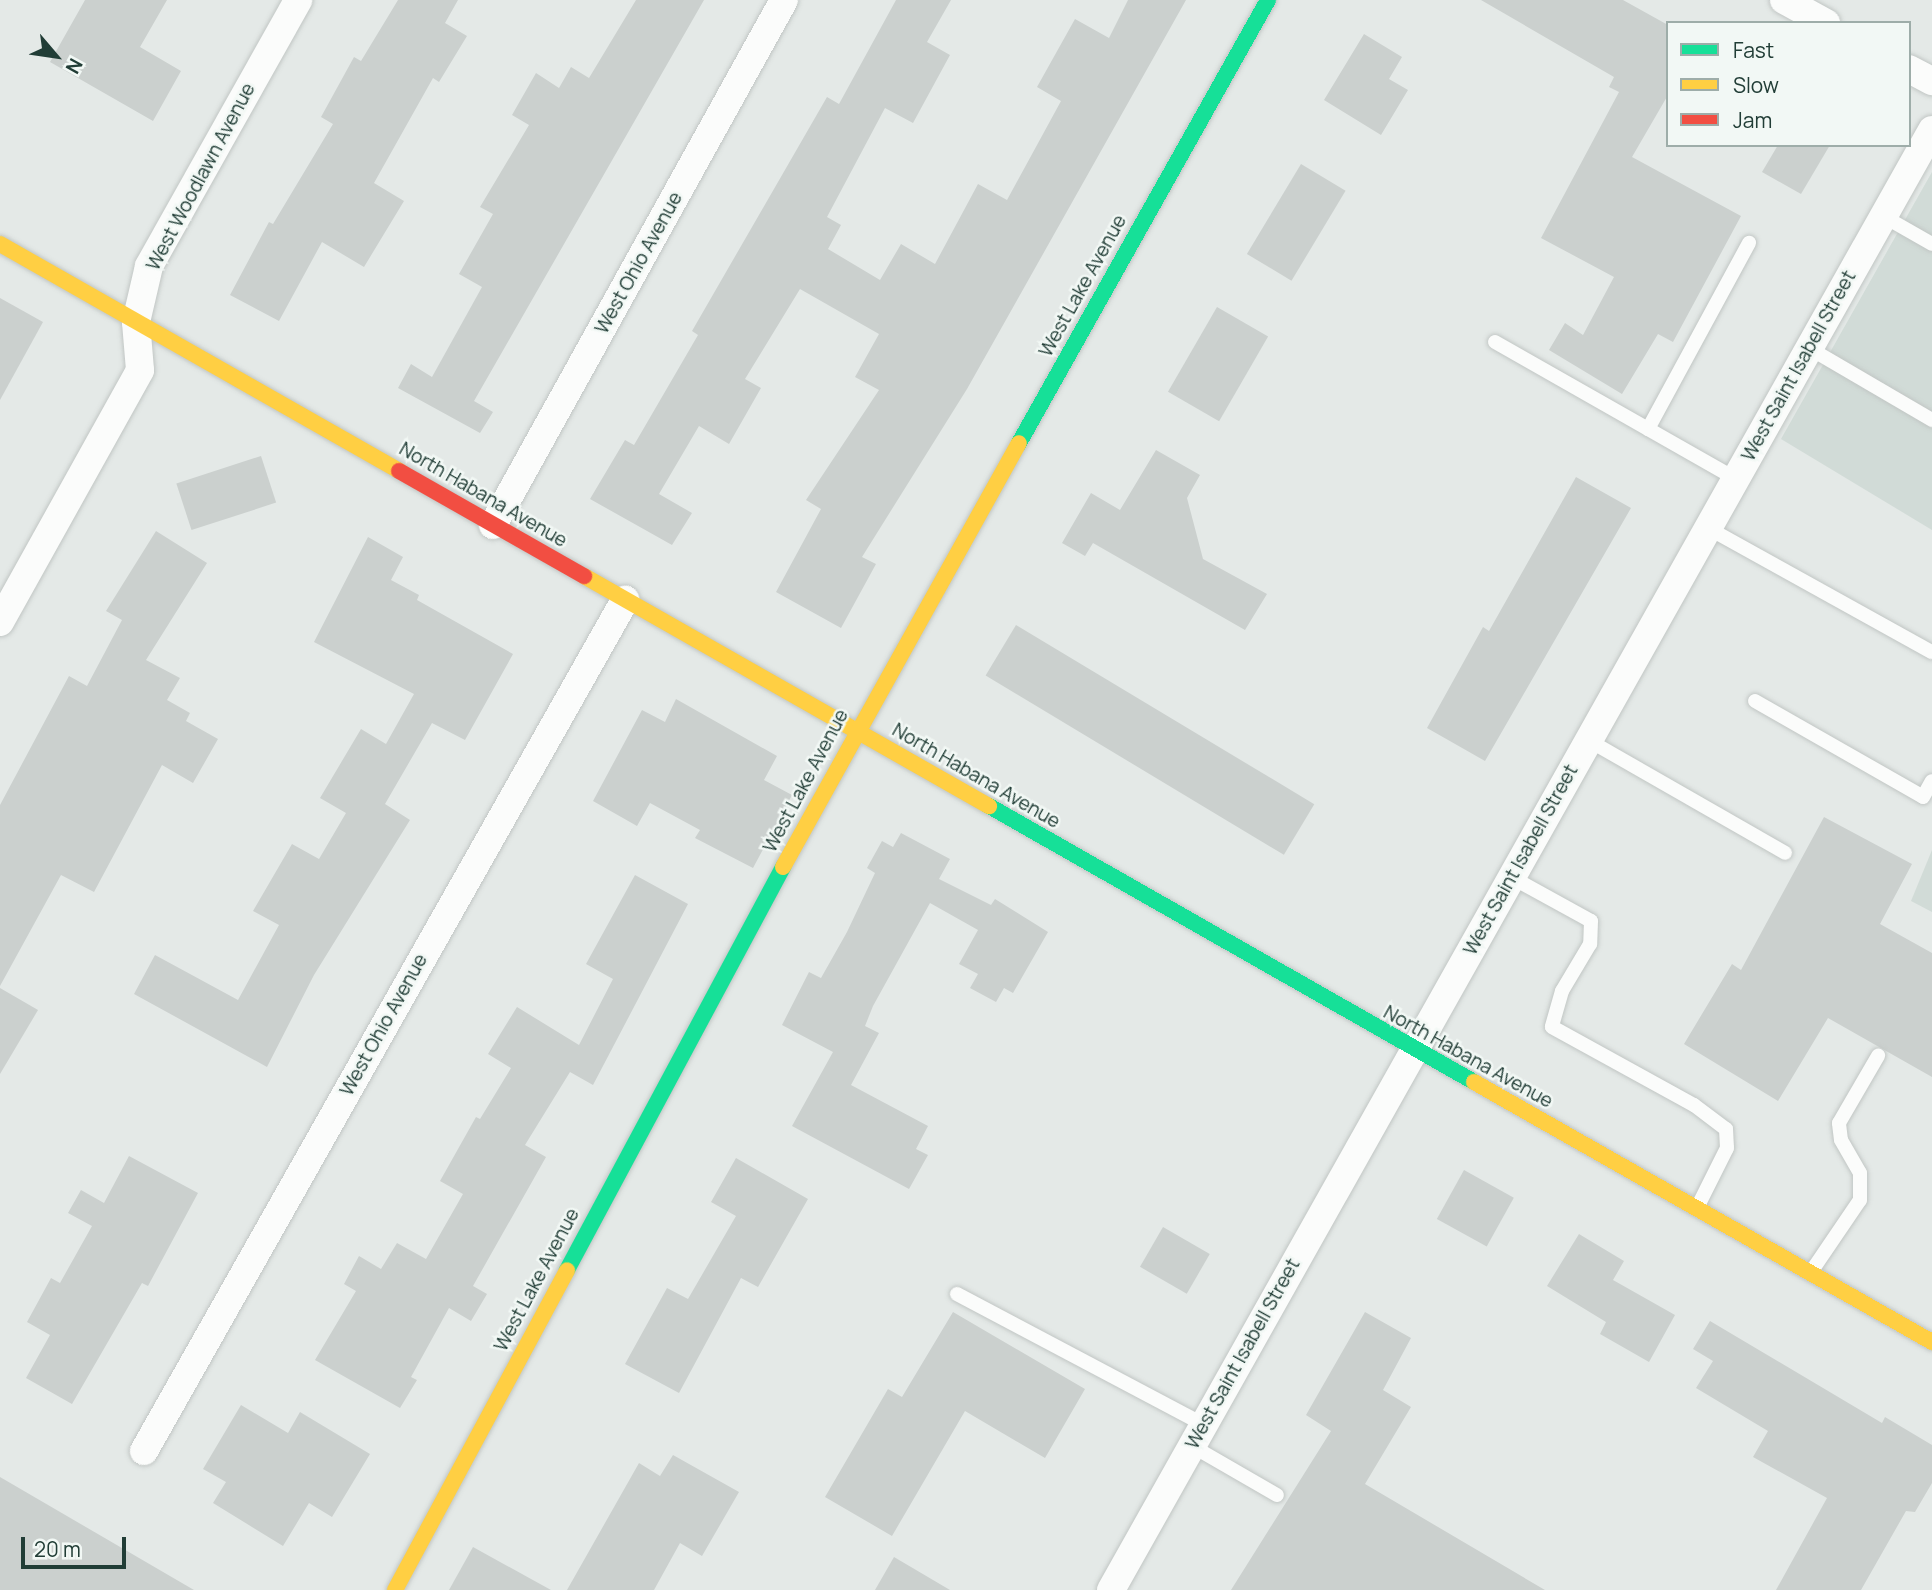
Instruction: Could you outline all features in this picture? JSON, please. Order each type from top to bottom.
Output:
[{"type":"street","name":"West Woodlawn Avenue","points":[[0,622],[140,370],[136,322],[149,266],[298,0]]},
{"type":"street","name":"West Ohio Avenue","points":[[493,525],[784,0]]},
{"type":"street","name":"West Lake Avenue","points":[[395,1590],[856,732],[1268,0]]},
{"type":"street","points":[[1784,0],[1822,21]]},
{"type":"street","points":[[1911,70],[1932,81]]},
{"type":"street","name":"West Saint Isabell Street","points":[[1111,1590],[1932,130]]},
{"type":"street","name":"North Habana Avenue","points":[[0,244],[1932,1342]]},
{"type":"street","name":"West Ohio Avenue","points":[[144,1451],[625,600]]},
{"type":"lane","points":[[1883,216],[1932,244]]},
{"type":"lane","points":[[1648,429],[1749,243]]},
{"type":"lane","points":[[1495,342],[1736,479]]},
{"type":"lane","points":[[1809,348],[1932,420]]},
{"type":"lane","points":[[1708,528],[1932,652]]},
{"type":"lane","points":[[1755,701],[1923,797],[1932,781]]},
{"type":"lane","points":[[1588,740],[1785,853]]},
{"type":"lane","points":[[1511,877],[1591,921],[1590,944],[1562,991],[1552,1027],[1694,1105],[1726,1129],[1727,1148],[1697,1209]]},
{"type":"lane","points":[[1811,1274],[1860,1200],[1860,1173],[1841,1140],[1839,1123],[1878,1056]]},
{"type":"lane","points":[[957,1294],[1198,1435],[1277,1495]]},
{"type":"shaded area","points":[[1932,172],[1932,530],[1781,439]]},
{"type":"shaded area","points":[[1932,850],[1932,912],[1911,901]]},
{"type":"building","points":[[85,0],[167,0],[140,47],[181,71],[153,121],[50,62]]},
{"type":"building","points":[[398,0],[458,0],[445,23],[467,36],[439,82],[433,78],[374,183],[404,201],[364,267],[322,242],[279,321],[230,295],[269,222],[273,224],[333,124],[321,117],[354,57],[361,61]]},
{"type":"building","points":[[636,0],[704,0],[474,401],[493,412],[480,433],[398,388],[411,364],[432,377],[482,287],[459,274],[493,214],[480,207],[529,125],[512,115],[536,73],[559,88],[571,67],[589,78]]},
{"type":"building","points":[[896,0],[951,0],[927,42],[950,55],[913,123],[885,108],[827,217],[841,225],[828,249],[880,280],[901,244],[935,264],[978,184],[1007,200],[1061,101],[1037,87],[1075,19],[1109,38],[1128,0],[1186,0],[967,389],[862,557],[876,564],[841,628],[776,592],[821,509],[806,500],[879,390],[855,377],[879,334],[800,289],[745,379],[761,388],[729,444],[699,426],[659,494],[692,513],[672,545],[590,499],[625,440],[634,445],[698,335],[692,331],[827,97],[839,104]]},
{"type":"building","points":[[1481,0],[1623,0],[1666,24],[1666,98],[1632,157],[1741,216],[1673,342],[1658,334],[1622,394],[1549,350],[1565,323],[1583,335],[1614,277],[1541,238],[1619,92],[1609,87],[1614,77]]},
{"type":"building","points":[[1364,34],[1402,57],[1389,79],[1408,90],[1381,135],[1324,100]]},
{"type":"building","points":[[1777,147],[1829,147],[1801,194],[1762,172]]},
{"type":"building","points":[[1301,164],[1346,191],[1291,281],[1247,254]]},
{"type":"building","points":[[0,298],[43,322],[0,400]]},
{"type":"building","points":[[1217,307],[1268,336],[1219,421],[1168,392]]},
{"type":"building","points":[[1156,450],[1200,475],[1187,498],[1203,559],[1267,594],[1245,630],[1093,543],[1085,556],[1062,543],[1091,493],[1120,510]]},
{"type":"building","points":[[261,456],[276,503],[191,530],[176,484]]},
{"type":"building","points":[[1576,477],[1631,508],[1485,761],[1427,728],[1483,627],[1489,631]]},
{"type":"building","points":[[156,531],[207,563],[146,660],[180,678],[167,700],[190,713],[186,721],[218,739],[193,783],[162,765],[94,892],[61,875],[0,986],[0,805],[69,676],[87,686],[122,620],[106,611]]},
{"type":"building","points":[[368,537],[403,557],[391,580],[419,595],[417,600],[513,654],[465,740],[432,723],[385,804],[410,820],[314,975],[267,1067],[134,994],[155,955],[238,1000],[279,925],[253,911],[292,844],[319,859],[346,813],[320,798],[361,729],[386,744],[414,694],[314,642]]},
{"type":"building","points":[[1016,625],[1314,804],[1284,855],[986,676]]},
{"type":"building","points":[[676,699],[777,756],[764,780],[792,795],[753,868],[695,838],[700,830],[650,803],[637,826],[593,801],[642,710],[665,722]]},
{"type":"building","points":[[1824,817],[1912,864],[1880,924],[1932,953],[1932,1077],[1828,1018],[1778,1101],[1684,1044],[1732,964],[1741,970]]},
{"type":"building","points":[[901,833],[950,859],[939,879],[991,905],[995,899],[1048,932],[1013,993],[1004,988],[996,1002],[970,988],[978,974],[959,964],[978,930],[930,903],[873,1006],[865,1026],[879,1033],[851,1085],[928,1126],[916,1149],[928,1155],[909,1189],[792,1126],[833,1052],[782,1025],[809,972],[821,978],[847,932],[875,873],[867,868],[882,841],[893,847]]},
{"type":"building","points":[[635,875],[688,904],[593,1085],[570,1072],[525,1145],[546,1157],[473,1286],[487,1294],[471,1321],[449,1308],[411,1377],[417,1380],[400,1408],[315,1360],[356,1291],[344,1284],[359,1256],[381,1269],[397,1243],[426,1259],[463,1194],[440,1181],[476,1117],[480,1119],[511,1068],[488,1054],[517,1007],[579,1045],[613,979],[586,964]]},
{"type":"building","points":[[0,988],[38,1010],[0,1074]]},
{"type":"building","points":[[129,1156],[198,1193],[148,1286],[142,1283],[72,1404],[26,1378],[50,1335],[27,1322],[51,1278],[60,1283],[92,1226],[68,1213],[81,1190],[104,1203]]},
{"type":"building","points":[[736,1158],[808,1199],[758,1287],[741,1278],[679,1393],[625,1364],[667,1288],[688,1299],[736,1216],[711,1202]]},
{"type":"building","points":[[1464,1170],[1514,1198],[1487,1247],[1437,1219]]},
{"type":"building","points":[[1163,1227],[1210,1254],[1187,1294],[1140,1267]]},
{"type":"building","points":[[1579,1234],[1624,1261],[1613,1280],[1675,1315],[1649,1362],[1600,1334],[1606,1322],[1547,1286]]},
{"type":"building","points":[[953,1312],[1085,1389],[1045,1458],[965,1411],[892,1536],[825,1497],[888,1389],[902,1397]]},
{"type":"building","points":[[1365,1312],[1411,1338],[1383,1390],[1411,1407],[1365,1484],[1545,1590],[1231,1590],[1331,1431],[1306,1415]]},
{"type":"building","points":[[1710,1321],[1882,1423],[1885,1417],[1932,1445],[1932,1483],[1915,1512],[1906,1511],[1861,1590],[1776,1590],[1827,1498],[1753,1457],[1768,1431],[1696,1388],[1713,1361],[1693,1349]]},
{"type":"building","points":[[241,1405],[288,1433],[300,1412],[370,1454],[332,1517],[309,1503],[283,1546],[213,1503],[226,1482],[203,1469]]},
{"type":"building","points":[[673,1455],[739,1492],[702,1556],[680,1543],[654,1590],[567,1590],[639,1463],[660,1476]]},
{"type":"building","points":[[0,1477],[194,1590],[0,1590]]},
{"type":"building","points":[[473,1547],[551,1590],[449,1590]]},
{"type":"building","points":[[894,1557],[950,1590],[875,1590]]},
{"type":"traffic: fast","points":[[1019,443],[1268,0]]},
{"type":"traffic: fast","points":[[989,806],[1474,1082]]},
{"type":"traffic: fast","points":[[567,1270],[783,867]]},
{"type":"traffic: slow","points":[[0,244],[399,471]]},
{"type":"traffic: slow","points":[[783,867],[1019,443]]},
{"type":"traffic: slow","points":[[584,576],[989,806]]},
{"type":"traffic: slow","points":[[1474,1082],[1932,1342]]},
{"type":"traffic: slow","points":[[395,1590],[567,1270]]},
{"type":"traffic: jam","points":[[399,471],[584,576]]}]
